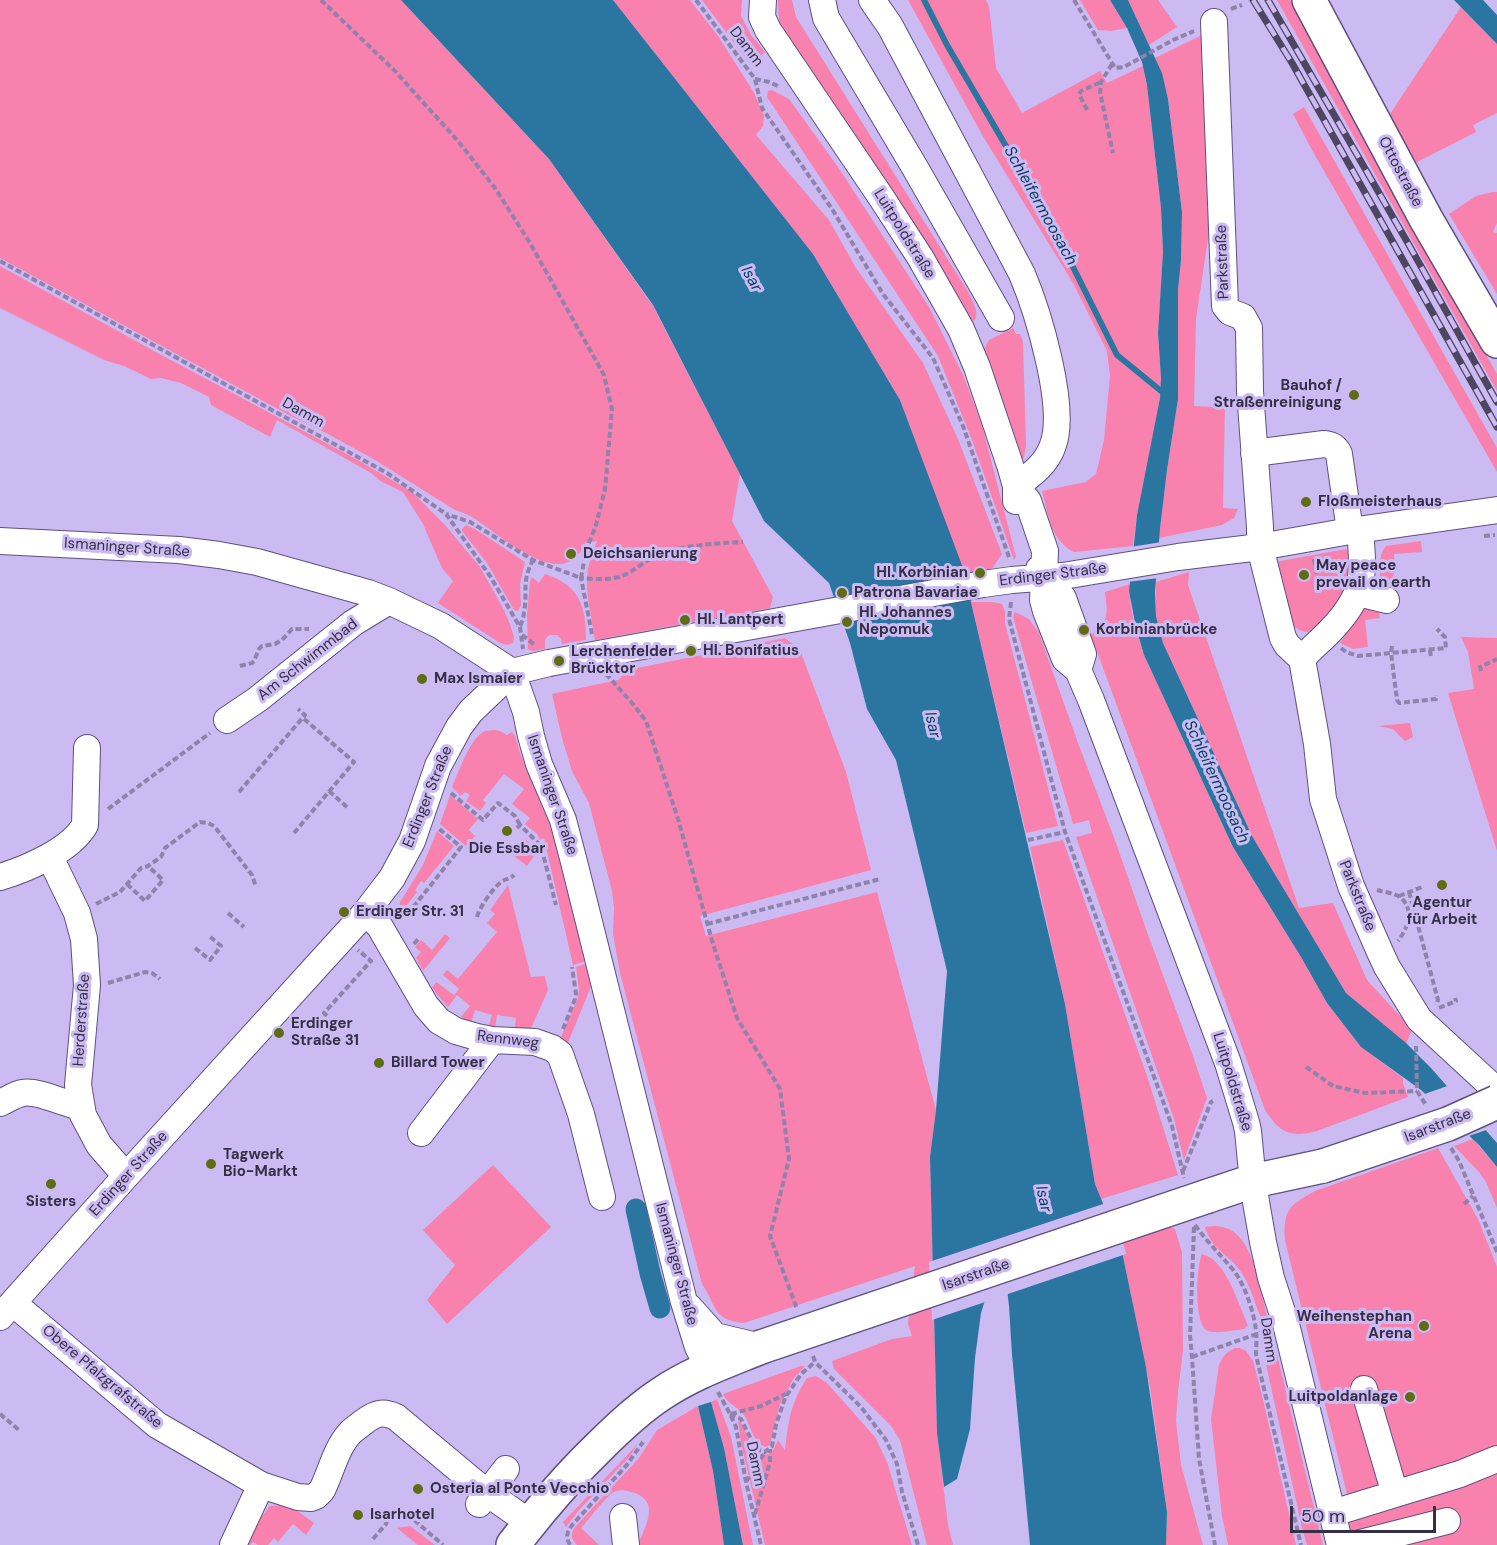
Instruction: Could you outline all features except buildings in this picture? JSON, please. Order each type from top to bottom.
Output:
[{"type":"main road","name":"Ottostraße","points":[[1309,0],[1416,201],[1497,341]]},
{"type":"main road","name":"Isarstraße","points":[[521,1534],[585,1461],[618,1428],[660,1394],[713,1380],[761,1347],[1196,1199],[1253,1181],[1323,1166],[1448,1124],[1497,1102]]},
{"type":"street","name":"Luitpoldstraße","points":[[763,0],[762,17],[768,30],[920,256],[968,342],[1016,486],[1016,507],[1022,529],[1030,553],[1044,578],[1043,600],[1046,611],[1065,659],[1078,670],[1091,700],[1228,1063],[1248,1131],[1253,1181],[1271,1278],[1273,1328],[1333,1513],[1340,1545]]},
{"type":"street","points":[[822,0],[826,18],[1001,318]]},
{"type":"street","points":[[872,0],[890,26],[1032,297],[1050,364],[1058,413],[1057,432],[1053,448],[1044,463],[1016,486]]},
{"type":"street","name":"Parkstraße","points":[[1214,22],[1225,306],[1230,312],[1243,317],[1249,328],[1250,391],[1260,546],[1283,638],[1302,660],[1317,744],[1323,799],[1351,886],[1388,967],[1497,1090]]},
{"type":"street","points":[[968,342],[1032,297]]},
{"type":"street","points":[[1254,453],[1324,444],[1332,445],[1339,454],[1363,562],[1362,575],[1358,593],[1334,627],[1302,660]]},
{"type":"street","name":"Erdinger Straße","points":[[7,1310],[366,912],[392,878],[412,841],[438,766],[459,727],[471,711],[517,664],[549,663],[1012,580],[1044,578],[1497,510]]},
{"type":"street","name":"Ismaninger Straße","points":[[0,542],[179,550],[219,555],[277,568],[389,601],[517,664],[539,764],[563,820],[572,851],[684,1302],[698,1347],[713,1380]]},
{"type":"street","points":[[1358,593],[1386,600]]},
{"type":"street","name":"Am Schwimmbad","points":[[228,720],[353,624],[389,601]]},
{"type":"street","points":[[0,877],[50,856],[81,833],[85,825],[87,748]]},
{"type":"street","name":"Herderstraße","points":[[50,856],[77,913],[84,939],[87,985],[78,1085],[81,1107],[99,1145],[126,1176]]},
{"type":"street","name":"Rennweg","points":[[366,912],[380,927],[426,1006],[439,1022],[456,1031],[492,1040],[535,1042],[560,1054],[578,1104],[602,1197]]},
{"type":"street","points":[[421,1133],[492,1040]]},
{"type":"street","points":[[0,1103],[24,1092],[81,1107]]},
{"type":"street","points":[[684,1302],[716,1336],[761,1347]]},
{"type":"street","name":"Obere Pfalzgrafstraße","points":[[7,1310],[157,1425],[261,1485],[298,1497],[316,1496],[322,1490],[350,1433],[375,1414],[382,1413],[396,1417],[483,1498]]},
{"type":"street","points":[[1364,1389],[1395,1494]]},
{"type":"street","points":[[1333,1513],[1460,1474],[1497,1459]]},
{"type":"street","points":[[506,1468],[483,1498],[521,1534]]},
{"type":"street","points":[[233,1545],[261,1485]]},
{"type":"street","points":[[623,1517],[626,1545]]},
{"type":"street","points":[[1352,1545],[1447,1521]]},
{"type":"path","points":[[321,0],[394,70],[458,141],[495,188],[530,243],[604,375],[612,409],[605,489],[596,525],[586,551],[581,578],[592,636]]},
{"type":"path","name":"Damm","points":[[696,0],[755,79],[762,108],[832,209],[883,294],[933,358],[963,426],[1012,566]]},
{"type":"path","points":[[1074,0],[1115,68],[1124,67],[1173,40]]},
{"type":"path","points":[[1112,64],[1101,82],[1100,92],[1113,153]]},
{"type":"path","points":[[1087,110],[1079,94],[1081,90],[1101,82]]},
{"type":"path","name":"Damm","points":[[0,261],[387,472],[446,514],[490,576],[520,627],[517,664]]},
{"type":"path","points":[[446,514],[470,522],[533,560],[581,578],[619,577],[662,553],[684,547],[743,542]]},
{"type":"path","points":[[1313,552],[1317,574]]},
{"type":"path","points":[[520,627],[525,612],[524,586],[533,560]]},
{"type":"path","points":[[1012,598],[1009,619],[1065,832],[1172,1126],[1183,1172],[1196,1199],[1190,1335],[1198,1459],[1215,1545]]},
{"type":"path","points":[[240,666],[252,663],[262,646],[275,644],[292,629],[309,628],[318,631],[328,643]]},
{"type":"path","points":[[1336,644],[1346,652],[1358,656],[1446,648],[1444,637],[1437,629]]},
{"type":"path","points":[[1392,646],[1391,653],[1399,703],[1437,699],[1436,695]]},
{"type":"path","points":[[1431,650],[1431,658]]},
{"type":"path","points":[[1481,671],[1480,667],[1497,659]]},
{"type":"path","points":[[604,671],[646,721],[678,819],[707,924],[737,1018],[780,1089],[789,1159],[770,1236],[797,1309]]},
{"type":"path","points":[[239,792],[303,718],[305,715],[298,709]]},
{"type":"path","points":[[294,833],[354,762],[303,718]]},
{"type":"path","points":[[85,825],[139,788],[228,720]]},
{"type":"path","points":[[446,788],[483,820],[498,803],[515,816],[518,826],[539,844],[556,905]]},
{"type":"path","points":[[329,791],[347,807]]},
{"type":"path","points":[[77,913],[120,892],[141,868],[161,858],[165,848],[200,822],[208,822],[214,826],[252,875],[256,887]]},
{"type":"path","points":[[1028,840],[1065,832]]},
{"type":"path","points":[[393,915],[411,910],[461,847],[446,835]]},
{"type":"path","points":[[128,884],[145,901],[164,880],[148,866]]},
{"type":"path","points":[[477,917],[479,909],[501,881],[514,874]]},
{"type":"path","points":[[707,924],[880,879]]},
{"type":"path","points":[[1399,896],[1422,887]]},
{"type":"path","points":[[1375,890],[1399,896],[1408,905],[1408,923],[1404,934],[1392,945]]},
{"type":"path","points":[[1306,1067],[1333,1086],[1365,1093],[1418,1091],[1416,1037],[1428,1012],[1438,1000],[1409,892]]},
{"type":"path","points":[[228,913],[244,927]]},
{"type":"path","points":[[195,948],[210,960],[221,946],[208,935]]},
{"type":"path","points":[[415,942],[419,938]]},
{"type":"path","points":[[326,1012],[371,961],[356,947]]},
{"type":"path","points":[[554,1050],[575,999],[572,967]]},
{"type":"path","points":[[87,985],[122,980],[145,972],[152,973],[160,979]]},
{"type":"path","points":[[1444,1006],[1456,1001],[1455,998]]},
{"type":"path","points":[[1183,1172],[1213,1101]]},
{"type":"path","points":[[1459,1161],[1497,1252]]},
{"type":"path","points":[[1464,1204],[1473,1196]]},
{"type":"path","name":"Damm","points":[[1196,1199],[1207,1241],[1235,1272],[1255,1320],[1273,1328],[1256,1355],[1301,1545]]},
{"type":"path","points":[[1192,1357],[1273,1328]]},
{"type":"path","points":[[812,1351],[815,1362],[861,1407],[886,1440],[897,1464],[918,1545]]},
{"type":"path","points":[[746,1482],[765,1452],[772,1446],[785,1398],[801,1374],[815,1362]]},
{"type":"path","name":"Damm","points":[[713,1380],[736,1427],[761,1545]]},
{"type":"path","points":[[730,1414],[761,1406],[788,1393]]},
{"type":"path","points":[[0,1414],[19,1430]]},
{"type":"path","points":[[730,1414],[741,1419],[756,1449],[765,1452]]},
{"type":"path","points":[[570,1545],[567,1532],[626,1466],[647,1434]]},
{"type":"path","points":[[754,1517],[770,1462],[770,1448]]},
{"type":"path","points":[[409,1513],[443,1545]]},
{"type":"path","points":[[373,1539],[387,1521]]},
{"type":"shaded area","points":[[0,0],[401,0],[549,159],[653,306],[740,474],[732,521],[773,597],[770,608],[595,640],[587,573],[597,541],[585,543],[575,558],[562,564],[547,563],[531,556],[472,517],[455,510],[375,460],[0,258]]},
{"type":"shaded area","points":[[613,0],[690,0],[718,36],[753,91],[764,115],[763,126],[756,135],[829,220],[856,268],[923,363],[958,439],[1002,554],[991,570],[964,574],[900,400],[813,254]]},
{"type":"shaded area","points":[[702,0],[742,0],[741,16],[751,35],[765,52],[758,58],[747,60]]},
{"type":"shaded area","points":[[778,0],[792,0],[796,17],[967,290],[976,309],[975,320],[968,319],[782,35]]},
{"type":"shaded area","points":[[908,0],[986,0],[989,6],[996,68],[1022,113],[1100,71],[1107,83],[1143,66],[1161,208],[1163,252],[1158,333],[1161,378],[1160,398],[1133,546],[1074,552],[1066,547],[1055,534],[1042,491],[1086,482],[1096,474],[1104,440],[1110,376],[1107,351],[1073,283],[984,138]]},
{"type":"shaded area","points":[[1080,0],[1110,0],[1127,28],[1111,31],[1098,30]]},
{"type":"shaded area","points":[[1128,0],[1158,0],[1177,27],[1149,45]]},
{"type":"shaded area","points":[[1277,0],[1290,0],[1394,193],[1497,374],[1497,391]]},
{"type":"shaded area","points":[[1461,7],[1497,44],[1497,113],[1473,125],[1476,132],[1415,163],[1388,117]]},
{"type":"shaded area","points":[[1206,33],[1212,212],[1196,319],[1194,406],[1216,407],[1225,403],[1223,508],[1238,509],[1234,518],[1222,525],[1159,538],[1178,399],[1178,290],[1182,212],[1168,98],[1155,58]]},
{"type":"shaded area","points":[[772,90],[789,99],[838,167],[929,307],[963,375],[982,425],[1016,557],[1014,560],[972,440],[938,356],[767,97],[768,91]]},
{"type":"shaded area","points":[[1304,107],[1497,448],[1497,472],[1312,150],[1293,114]]},
{"type":"shaded area","points":[[1497,192],[1497,223],[1493,232],[1497,233],[1497,294],[1449,214],[1476,196]]},
{"type":"shaded area","points":[[0,266],[356,459],[412,492],[445,525],[480,567],[504,610],[514,637],[513,643],[507,645],[500,643],[438,603],[453,581],[442,568],[423,524],[403,492],[277,420],[270,437],[211,405],[209,397],[181,383],[161,378],[151,379],[124,366],[104,360],[0,308]]},
{"type":"shaded area","points":[[1013,328],[1016,334],[1020,334],[1023,342],[1026,446],[1022,460],[983,351],[989,340]]},
{"type":"shaded area","points":[[466,525],[525,562],[520,584],[521,605],[518,611],[514,610],[487,563],[462,531]]},
{"type":"shaded area","points":[[1421,541],[1422,552],[1394,554],[1395,569],[1392,579],[1390,583],[1378,587],[1380,560],[1386,546]]},
{"type":"shaded area","points":[[1346,549],[1353,561],[1346,590],[1321,627],[1310,632],[1298,629],[1291,624],[1275,562]]},
{"type":"shaded area","points":[[1189,572],[1188,585],[1299,908],[1333,903],[1367,980],[1412,1029],[1406,1044],[1346,993],[1252,836],[1163,643],[1156,616],[1156,582]]},
{"type":"shaded area","points":[[545,574],[566,584],[578,598],[584,616],[586,640],[562,644],[557,635],[549,635],[545,640],[545,649],[532,651],[528,649],[527,614],[530,581],[532,577],[539,583]]},
{"type":"shaded area","points":[[1130,584],[1132,610],[1144,655],[1233,847],[1327,1003],[1361,1047],[1403,1078],[1408,1097],[1317,1131],[1300,1134],[1281,1129],[1265,1110],[1091,635],[1106,616],[1105,592]]},
{"type":"shaded area","points":[[1370,601],[1378,603],[1380,618],[1365,620],[1368,647],[1353,649],[1340,643]]},
{"type":"shaded area","points":[[971,602],[1002,604],[1058,826],[1026,833]]},
{"type":"shaded area","points":[[1015,612],[1029,619],[1039,633],[1207,1098],[1184,1160],[1174,1119],[1076,837],[1092,833],[1089,820],[1073,824],[1013,617]]},
{"type":"shaded area","points":[[1461,637],[1497,638],[1497,851],[1448,693],[1474,689],[1468,652]]},
{"type":"shaded area","points":[[785,638],[800,650],[846,772],[871,870],[700,916],[706,936],[877,892],[936,1110],[930,1157],[937,1433],[948,1525],[953,1545],[927,1545],[900,1440],[891,1426],[834,1369],[832,1361],[892,1339],[912,1336],[908,1324],[915,1266],[744,1323],[726,1319],[721,1315],[702,1284],[620,973],[613,934],[612,891],[589,803],[572,771],[552,694],[618,680],[628,670]]},
{"type":"shaded area","points":[[1410,723],[1413,737],[1405,741],[1393,729],[1378,726]]},
{"type":"shaded area","points":[[495,730],[507,735],[512,732],[515,736],[551,828],[586,961],[573,965],[544,838],[540,840],[537,834],[525,824],[530,818],[512,804],[524,789],[504,774],[483,800],[486,803],[480,811],[466,801],[470,795],[465,792],[461,796],[452,787],[474,741],[485,731]]},
{"type":"shaded area","points":[[450,795],[478,819],[469,830],[475,836],[466,846],[440,824]]},
{"type":"shaded area","points":[[437,831],[454,846],[424,883],[421,881],[415,890],[417,892],[407,905],[402,906],[399,904],[423,865]]},
{"type":"shaded area","points":[[526,840],[538,850],[527,866],[513,855]]},
{"type":"shaded area","points":[[1063,840],[1147,1076],[1178,1175],[1101,1199],[1095,1184],[1065,1004],[1030,847]]},
{"type":"shaded area","points":[[508,885],[531,977],[545,976],[548,990],[529,1033],[514,1032],[516,1018],[497,1015],[495,1029],[488,1028],[492,1015],[475,1010],[471,1023],[461,1017],[470,1006],[457,995],[448,1007],[432,988],[436,982],[454,995],[459,989],[443,975],[447,970],[458,979],[497,932],[487,923],[495,914],[490,910]]},
{"type":"shaded area","points":[[445,934],[450,938],[423,971],[416,958],[421,952],[415,947],[421,940],[432,950]]},
{"type":"shaded area","points":[[587,963],[592,984],[567,1045],[561,1037],[578,998],[576,967]]},
{"type":"shaded area","points":[[1473,1139],[1497,1167],[1497,1208],[1486,1182],[1454,1146]]},
{"type":"shaded area","name":"Luitpoldanlage","points":[[1438,1148],[1478,1219],[1497,1267],[1497,1545],[1353,1545],[1348,1523],[1348,1499],[1285,1240],[1285,1221],[1294,1204],[1315,1191]]},
{"type":"shaded area","points":[[493,1165],[551,1227],[447,1324],[427,1300],[455,1265],[423,1230]]},
{"type":"shaded area","points":[[1167,1226],[1175,1229],[1182,1252],[1183,1350],[1176,1421],[1181,1465],[1203,1545],[1166,1545],[1167,1512],[1150,1387],[1121,1247],[1122,1243]]},
{"type":"shaded area","points":[[1216,1226],[1234,1232],[1248,1249],[1257,1273],[1268,1320],[1262,1320],[1241,1272],[1216,1247],[1208,1235],[1205,1227]]},
{"type":"shaded area","points":[[1202,1254],[1218,1264],[1224,1273],[1248,1325],[1244,1329],[1213,1332],[1206,1330],[1202,1325],[1197,1294],[1198,1270]]},
{"type":"shaded area","points":[[1270,1338],[1274,1342],[1323,1545],[1307,1545],[1302,1528],[1262,1346],[1264,1341]]},
{"type":"shaded area","points":[[1235,1348],[1246,1351],[1253,1361],[1296,1545],[1228,1545],[1222,1516],[1211,1419],[1219,1365],[1223,1357]]},
{"type":"shaded area","points":[[805,1366],[794,1378],[780,1404],[770,1445],[766,1447],[755,1438],[744,1415],[723,1394]]},
{"type":"shaded area","points":[[816,1376],[827,1383],[875,1437],[887,1462],[912,1545],[765,1545],[741,1443],[738,1420],[754,1451],[766,1455],[774,1448],[778,1440],[785,1450],[789,1421],[797,1396],[807,1378]]},
{"type":"shaded area","points":[[717,1399],[731,1437],[753,1545],[743,1545],[724,1448],[711,1402]]},
{"type":"shaded area","points":[[698,1406],[713,1471],[724,1545],[638,1545],[647,1524],[649,1509],[643,1497],[621,1490],[612,1493],[581,1528],[599,1545],[577,1545],[572,1536],[575,1527],[639,1458],[657,1430]]},
{"type":"shaded area","points":[[637,1445],[631,1455],[566,1527],[563,1522]]},
{"type":"shaded area","points":[[284,1505],[314,1523],[306,1535],[293,1524],[278,1542],[274,1538],[268,1545],[258,1545],[253,1542],[248,1545],[259,1520],[270,1506]]},
{"type":"shaded area","points":[[410,1526],[435,1545],[418,1545],[397,1528]]},
{"type":"water","name":"Isar","points":[[401,0],[613,0],[813,254],[900,400],[963,568],[1065,1004],[1095,1184],[1121,1247],[1146,1367],[1167,1512],[1166,1545],[1030,1545],[1007,1289],[997,1279],[990,1284],[981,1313],[970,1429],[957,1479],[944,1487],[937,1433],[930,1157],[947,971],[896,760],[867,709],[850,643],[829,583],[764,521],[653,305],[549,159]]},
{"type":"water","points":[[1110,0],[1128,0],[1162,73],[1168,99],[1182,212],[1178,290],[1178,399],[1167,470],[1155,592],[1156,616],[1163,643],[1252,836],[1346,993],[1406,1043],[1497,1143],[1497,1167],[1479,1145],[1421,1090],[1361,1047],[1327,1003],[1233,847],[1144,655],[1129,591],[1137,515],[1160,398],[1158,333],[1163,252],[1161,208],[1147,85],[1142,62],[1127,28]]},
{"type":"water","points":[[1454,0],[1483,0],[1497,15],[1497,44]]},
{"type":"water","points":[[711,1402],[724,1448],[743,1545],[724,1545],[713,1471],[698,1406]]},
{"type":"pier","points":[[1162,542],[1159,578],[1127,582],[1130,547]]},
{"type":"pier","points":[[1450,1085],[1489,1129],[1466,1137],[1422,1095]]},
{"type":"pier","points":[[1106,1203],[1126,1254],[1005,1295],[997,1283],[993,1286],[988,1301],[932,1320],[929,1262]]},
{"type":"waterway","name":"Schleifermoosach","points":[[924,0],[947,45],[1052,225],[1117,355],[1166,395]]},
{"type":"waterway","points":[[636,1209],[660,1308]]},
{"type":"railway","points":[[1253,0],[1292,63],[1497,427]]},
{"type":"railway","points":[[1268,0],[1497,402]]},
{"type":"place","name":"Bauhof / Straßenreinigung","points":[[1354,395]]},
{"type":"place","name":"Floßmeisterhaus","points":[[1306,502]]},
{"type":"place","name":"Deichsanierung","points":[[571,554]]},
{"type":"place","name":"Hl. Korbinian","points":[[980,573]]},
{"type":"place","name":"May peace prevail on earth","points":[[1304,575]]},
{"type":"place","name":"Patrona Bavariae","points":[[842,593]]},
{"type":"place","name":"Hl. Lantpert","points":[[685,620]]},
{"type":"place","name":"Hl. Johannes Nepomuk","points":[[847,622]]},
{"type":"place","name":"Korbinianbrücke","points":[[1084,630]]},
{"type":"place","name":"Hl. Bonifatius","points":[[691,651]]},
{"type":"place","name":"Lerchenfelder Brücktor","points":[[559,661]]},
{"type":"place","name":"Max Ismaier","points":[[422,679]]},
{"type":"place","name":"Die Essbar","points":[[507,831]]},
{"type":"place","name":"Agentur für Arbeit","points":[[1442,885]]},
{"type":"place","name":"Erdinger Str. 31","points":[[344,912]]},
{"type":"place","name":"Erdinger Straße 31","points":[[279,1033]]},
{"type":"place","name":"Billard Tower","points":[[379,1063]]},
{"type":"place","name":"Tagwerk Bio-Markt","points":[[211,1164]]},
{"type":"place","name":"Sisters","points":[[51,1184]]},
{"type":"place","name":"Weihenstephan Arena","points":[[1424,1326]]},
{"type":"place","name":"Luitpoldanlage","points":[[1410,1397]]},
{"type":"place","name":"Osteria al Ponte Vecchio","points":[[418,1489]]},
{"type":"place","name":"Isarhotel","points":[[358,1515]]}]
